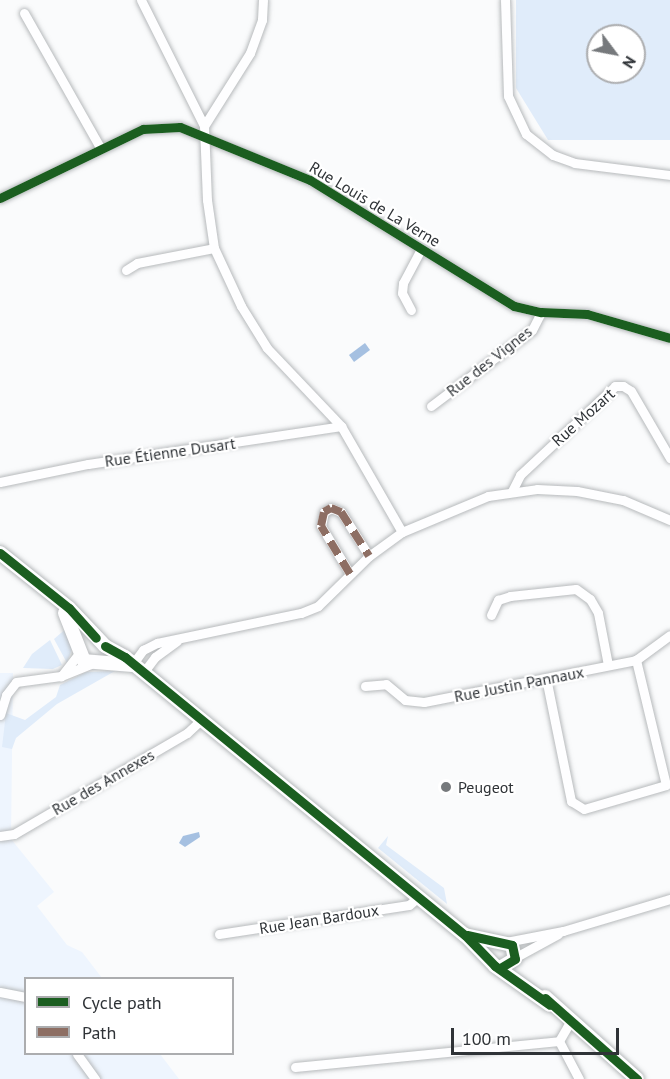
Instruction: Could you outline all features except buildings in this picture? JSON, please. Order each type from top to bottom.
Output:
[{"type":"main road","points":[[4,555],[57,600],[101,642],[201,720],[465,935],[490,958],[510,963],[550,1005],[638,1079]]},
{"type":"main road","points":[[57,600],[80,649],[96,663],[138,669]]},
{"type":"main road","points":[[80,649],[87,639],[101,642]]},
{"type":"main road","points":[[96,663],[101,642]]},
{"type":"main road","points":[[465,935],[514,947],[510,963]]},
{"type":"main road","points":[[490,958],[501,942]]},
{"type":"street","points":[[141,0],[204,126],[206,136],[204,170],[214,248],[241,306],[267,348],[340,426],[402,532]]},
{"type":"street","points":[[204,126],[250,53],[262,20],[263,0]]},
{"type":"street","points":[[505,0],[508,96],[526,134],[553,155],[575,163],[670,175]]},
{"type":"street","points":[[24,13],[101,149]]},
{"type":"street","name":"Rue Louis de La Verne","points":[[0,198],[101,149],[159,125],[206,136],[310,180],[514,306],[541,312],[587,314],[670,338]]},
{"type":"street","points":[[126,270],[137,263],[214,248]]},
{"type":"street","points":[[411,310],[402,293],[403,284],[421,249]]},
{"type":"street","name":"Rue des Vignes","points":[[431,406],[532,330],[541,312]]},
{"type":"street","name":"Rue Mozart","points":[[512,491],[520,475],[615,386],[623,386],[631,392],[670,458]]},
{"type":"street","name":"Rue Étienne Dusart","points":[[0,482],[88,464],[340,426]]},
{"type":"street","points":[[138,669],[148,646],[310,610],[327,598],[369,556],[402,532],[456,506],[512,491],[577,491],[623,500],[670,520]]},
{"type":"street","points":[[350,574],[321,526],[324,512],[331,508],[341,512],[369,556]]},
{"type":"street","points":[[491,615],[498,600],[510,596],[576,589],[590,599],[598,613],[608,665]]},
{"type":"street","name":"Rue Justin Pannaux","points":[[365,686],[387,684],[405,699],[418,702],[636,660],[670,635]]},
{"type":"street","points":[[138,669],[178,640]]},
{"type":"street","points":[[60,676],[80,649]]},
{"type":"street","points":[[546,678],[571,801],[584,809],[666,785],[636,660]]},
{"type":"street","points":[[0,715],[6,694],[16,682],[60,676],[96,663]]},
{"type":"street","name":"Rue des Annexes","points":[[0,836],[24,828],[187,733],[201,720]]},
{"type":"street","name":"Rue Jean Bardoux","points":[[219,934],[409,905],[417,898]]},
{"type":"street","points":[[501,942],[563,931],[670,899]]},
{"type":"street","points":[[510,963],[563,931]]},
{"type":"street","points":[[0,992],[24,997]]},
{"type":"street","points":[[559,1041],[570,1022]]},
{"type":"street","points":[[295,1067],[559,1041]]},
{"type":"street","points":[[559,1041],[579,1079]]},
{"type":"street","points":[[78,1055],[96,1079]]},
{"type":"shaded area","points":[[516,0],[670,0],[670,140],[548,140],[516,88]]},
{"type":"shaded area","points":[[68,627],[74,643],[67,663],[54,639]]},
{"type":"shaded area","points":[[50,640],[62,665],[53,669],[23,668],[32,654]]},
{"type":"shaded area","points":[[115,671],[57,704],[16,738],[12,749],[2,747],[6,713],[25,720],[56,697],[60,685],[86,672]]},
{"type":"shaded area","points":[[0,673],[13,673],[11,839],[54,892],[37,906],[67,945],[82,952],[101,977],[24,977],[24,1055],[161,1055],[179,1079],[0,1079]]},
{"type":"shaded area","points":[[388,836],[386,845],[444,888],[447,904],[378,848]]},
{"type":"water","points":[[365,343],[370,350],[354,362],[349,355]]},
{"type":"water","points":[[199,832],[200,837],[185,847],[179,843],[183,836]]},
{"type":"marked path","points":[[350,574],[321,526],[324,512],[331,508],[341,512],[369,556]]},
{"type":"cycle path","points":[[0,198],[143,129],[180,127],[310,180],[514,306],[541,312],[587,314],[670,338]]},
{"type":"cycle path","points":[[0,553],[69,608],[96,638]]},
{"type":"cycle path","points":[[105,646],[125,657],[465,935],[495,966],[550,1005]]},
{"type":"cycle path","points":[[467,935],[512,945],[515,959],[500,968]]},
{"type":"cycle path","points":[[545,998],[637,1079]]},
{"type":"place","name":"Peugeot","points":[[446,787]]}]
